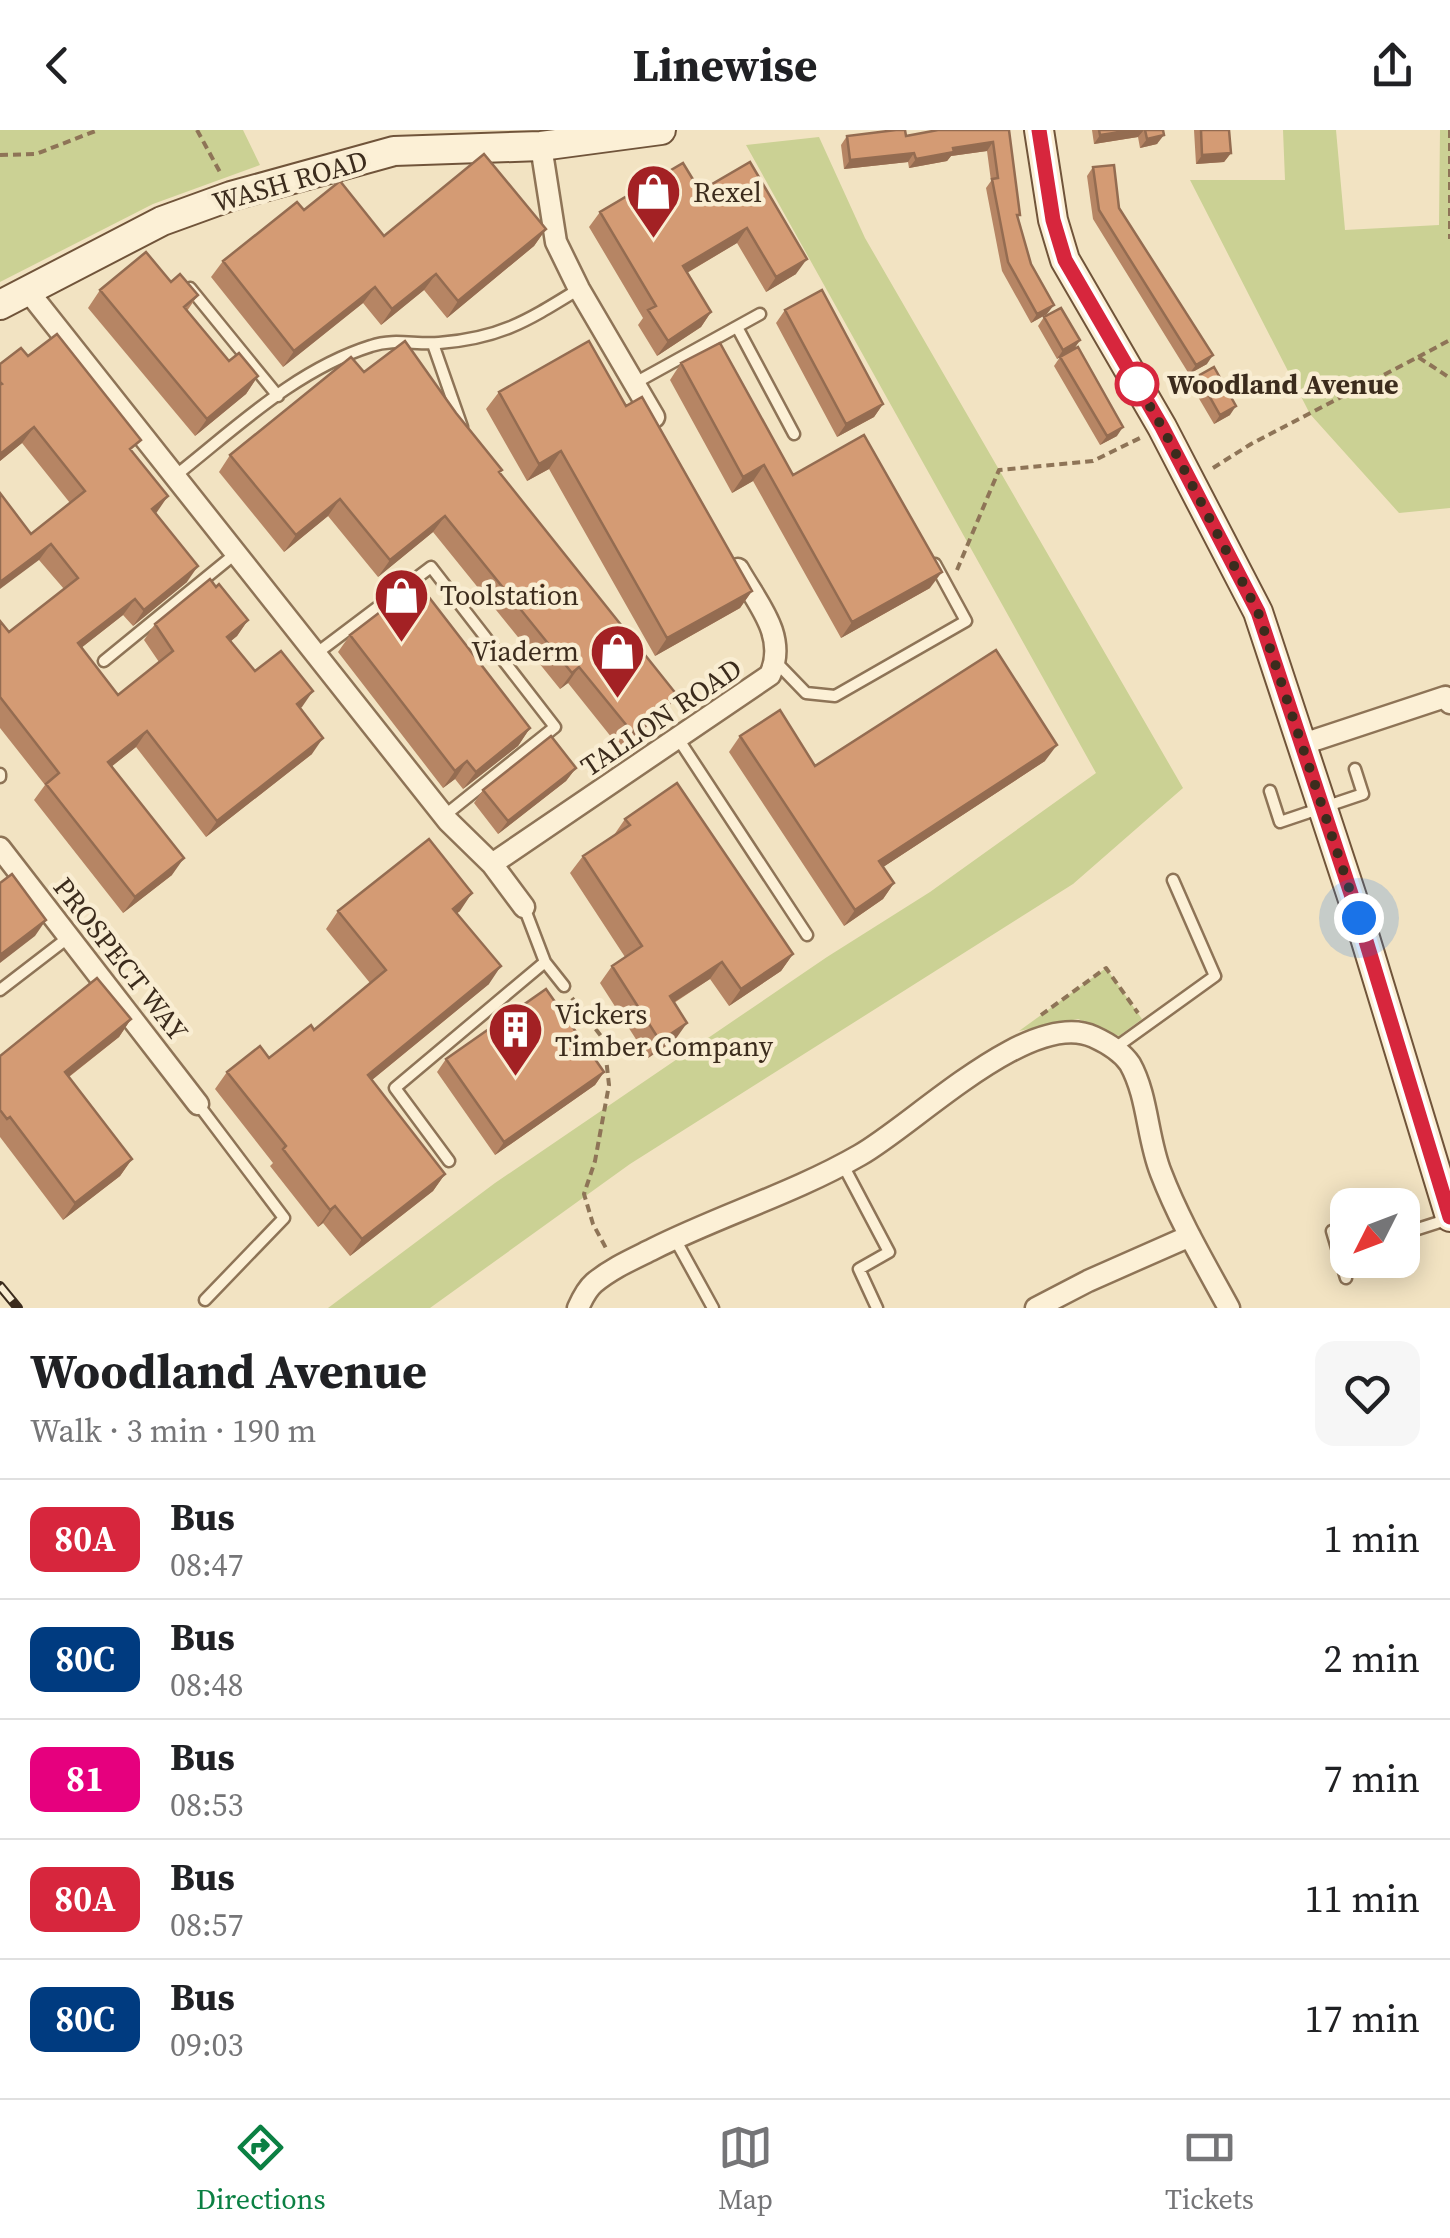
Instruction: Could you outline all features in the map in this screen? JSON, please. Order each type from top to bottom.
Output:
[{"type":"street","name":"WASH ROAD","points":[[0,305],[162,221],[231,196],[394,151],[541,146],[662,130]]},
{"type":"street","points":[[1039,130],[1053,220],[1065,260],[1162,427],[1258,612],[1304,744],[1450,1218]]},
{"type":"street","points":[[541,146],[556,242],[663,434]]},
{"type":"street","points":[[28,291],[444,816],[492,864],[524,907]]},
{"type":"street","name":"TALLON ROAD","points":[[492,864],[770,675],[776,662],[777,638],[730,553]]},
{"type":"street","points":[[1304,744],[1445,697],[1450,703]]},
{"type":"street","name":"PROSPECT WAY","points":[[0,848],[198,1104]]},
{"type":"street","points":[[578,1308],[591,1285],[616,1267],[843,1165],[1038,1036],[1081,1031],[1114,1049],[1129,1064],[1140,1088],[1150,1141],[1190,1236],[1229,1308]]},
{"type":"street","points":[[1036,1308],[1190,1236]]},
{"type":"lane","points":[[182,276],[278,396]]},
{"type":"lane","points":[[175,476],[308,372],[376,344],[433,344],[488,338],[519,326],[579,289]]},
{"type":"lane","points":[[634,383],[760,314]]},
{"type":"lane","points":[[737,327],[794,434]]},
{"type":"lane","points":[[433,344],[469,438]]},
{"type":"lane","points":[[104,661],[235,554]]},
{"type":"lane","points":[[776,662],[806,693],[836,696],[966,621],[931,556]]},
{"type":"lane","points":[[316,653],[431,567],[555,727],[444,816]]},
{"type":"lane","points":[[679,740],[807,935]]},
{"type":"lane","points":[[1270,791],[1280,822],[1362,794],[1355,769]]},
{"type":"lane","points":[[1114,1049],[1214,976],[1173,880]]},
{"type":"lane","points":[[524,907],[545,962],[564,986]]},
{"type":"lane","points":[[0,990],[68,937]]},
{"type":"lane","points":[[450,1161],[395,1088],[545,962]]},
{"type":"lane","points":[[198,1104],[284,1218],[205,1300]]},
{"type":"lane","points":[[843,1165],[889,1252],[859,1269],[877,1308]]},
{"type":"lane","points":[[1420,1228],[1450,1218]]},
{"type":"lane","points":[[674,1238],[712,1308]]},
{"type":"path","points":[[0,155],[36,154],[98,130]]},
{"type":"path","points":[[198,130],[231,196]]},
{"type":"path","points":[[1450,130],[1450,239]]},
{"type":"path","points":[[1192,482],[1251,444],[1450,340]]},
{"type":"path","points":[[1418,358],[1450,378]]},
{"type":"path","points":[[949,589],[999,470],[1093,461],[1162,427]]},
{"type":"path","points":[[1018,1047],[1019,1030],[1106,968],[1147,1025]]},
{"type":"path","points":[[564,986],[604,1040],[609,1085],[595,1162],[584,1194],[593,1224],[616,1267]]},
{"type":"green space","points":[[0,130],[243,130],[260,165],[153,204],[0,282]]},
{"type":"green space","points":[[1283,130],[1336,130],[1345,230],[1439,225],[1440,130],[1450,130],[1450,508],[1399,513],[1310,414],[1190,180],[1285,180]]},
{"type":"green space","points":[[819,137],[865,238],[1183,788],[1073,884],[630,1164],[430,1308],[328,1308],[495,1183],[827,957],[930,892],[1096,773],[746,145]]},
{"type":"green space","points":[[1106,968],[1142,1019],[1119,1036],[1078,1019],[1019,1031]]},
{"type":"building","points":[[905,130],[906,136],[938,130],[1009,130],[1017,215],[1031,264],[1054,305],[1037,314],[1008,262],[992,179],[998,178],[993,142],[916,159],[914,153],[850,160],[847,136]]},
{"type":"building","points":[[1099,130],[1134,130],[1100,135]]},
{"type":"building","points":[[1145,130],[1163,130],[1164,135],[1147,139]]},
{"type":"building","points":[[1201,130],[1229,130],[1231,153],[1202,155]]},
{"type":"building","points":[[484,154],[546,229],[458,301],[436,274],[392,309],[375,287],[294,351],[223,261],[297,202],[304,210],[340,181],[384,236]]},
{"type":"building","points":[[750,162],[807,259],[776,277],[747,228],[683,266],[711,312],[668,341],[648,310],[656,306],[600,212],[683,163],[700,191]]},
{"type":"building","points":[[1114,165],[1119,208],[1213,355],[1196,365],[1099,210],[1093,167]]},
{"type":"building","points":[[146,252],[171,282],[180,274],[198,295],[184,307],[229,361],[239,353],[258,376],[207,419],[100,290]]},
{"type":"building","points":[[822,290],[883,404],[846,424],[785,310]]},
{"type":"building","points":[[1061,308],[1080,340],[1063,350],[1044,317]]},
{"type":"building","points":[[57,334],[141,440],[130,449],[168,496],[152,509],[198,566],[144,610],[135,599],[78,643],[118,695],[173,651],[155,624],[210,579],[216,587],[219,584],[248,620],[227,637],[255,671],[281,651],[313,691],[297,704],[323,738],[217,821],[147,731],[108,762],[184,858],[135,897],[46,784],[59,773],[0,697],[0,621],[9,632],[78,578],[51,544],[0,582],[0,493],[31,534],[85,491],[34,427],[0,454],[0,364],[21,348],[28,356]]},
{"type":"building","points":[[405,341],[502,470],[499,472],[677,695],[632,732],[579,667],[572,673],[445,516],[390,560],[340,499],[296,535],[230,455],[351,357],[364,372]]},
{"type":"building","points":[[589,341],[626,406],[642,397],[752,591],[667,638],[561,451],[539,464],[499,392]]},
{"type":"building","points":[[720,343],[793,475],[864,435],[942,572],[852,622],[764,465],[743,477],[681,363]]},
{"type":"building","points":[[1078,347],[1123,427],[1107,436],[1060,357]]},
{"type":"building","points":[[1214,367],[1236,406],[1220,415],[1198,376]]},
{"type":"building","points":[[418,583],[530,728],[476,772],[467,761],[455,771],[350,635]]},
{"type":"building","points":[[996,650],[1057,745],[879,861],[894,883],[855,910],[740,736],[780,710],[815,766]]},
{"type":"building","points":[[551,736],[576,768],[508,821],[483,790]]},
{"type":"building","points":[[677,783],[793,954],[741,989],[722,962],[670,996],[687,1023],[660,1041],[612,966],[642,946],[583,856],[630,825],[625,819]]},
{"type":"building","points":[[429,839],[472,893],[453,909],[501,966],[368,1075],[445,1174],[362,1239],[335,1206],[330,1210],[283,1149],[286,1146],[227,1072],[260,1046],[269,1058],[311,1025],[314,1030],[386,970],[338,911]]},
{"type":"building","points":[[12,874],[46,920],[0,955],[0,883]]},
{"type":"building","points":[[97,978],[131,1019],[65,1072],[132,1159],[75,1203],[10,1117],[7,1119],[0,1110],[0,1056]]},
{"type":"building","name":"Vickers Timber Company","points":[[546,989],[604,1072],[504,1142],[446,1059]]},
{"type":"railway","points":[[0,1286],[18,1308]]},
{"type":"bus line","name":"80A","points":[[1039,130],[1043,171],[1065,260],[1192,482],[1258,612],[1283,678],[1450,1217]]},
{"type":"place","name":"Rexel","points":[[654,241]]},
{"type":"place","name":"Woodland Avenue","points":[[1137,384]]},
{"type":"place","name":"Toolstation","points":[[401,644]]},
{"type":"place","name":"Viaderm","points":[[618,700]]},
{"type":"place","name":"Vickers Timber Company","points":[[516,1079]]},
{"type":"route","points":[[1137,384],[1130,372],[1258,612],[1283,678],[1321,809],[1359,918]]}]
